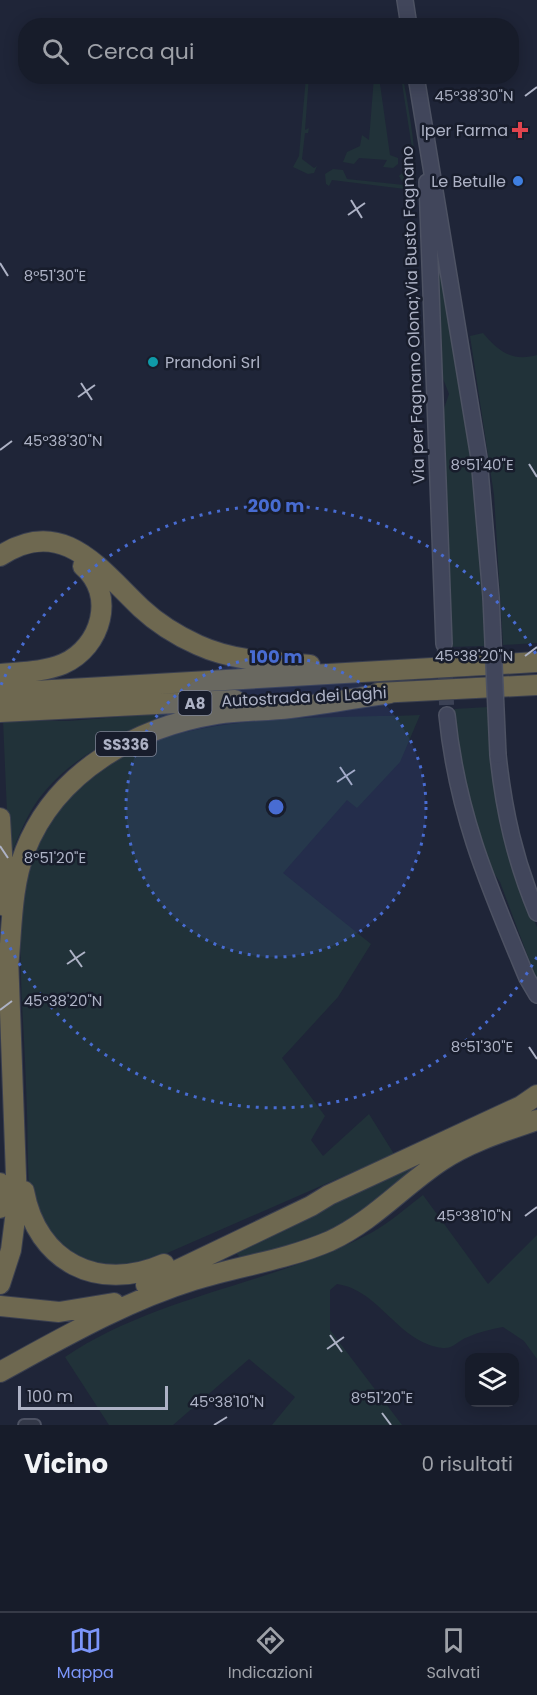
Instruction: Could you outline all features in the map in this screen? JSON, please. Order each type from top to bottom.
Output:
[{"type":"highway","points":[[0,556],[29,542],[47,541],[67,545],[84,554],[143,610],[172,631],[199,646],[244,659],[387,670]]},
{"type":"highway","points":[[0,573],[18,557],[32,552],[48,551],[63,555],[91,573],[100,587],[103,603],[93,638],[81,653],[64,663],[42,670],[0,674]]},
{"type":"highway","name":"Autostrada dei Laghi","points":[[0,693],[537,662]]},
{"type":"highway","name":"Autostrada dei Laghi","points":[[0,712],[537,685]]},
{"type":"highway","name":"SS336","points":[[8,968],[16,888],[25,852],[46,811],[60,792],[97,760],[116,748],[162,729],[215,715],[289,708],[390,693]]},
{"type":"highway","points":[[0,818],[16,1153],[14,1228],[0,1284]]},
{"type":"highway","points":[[104,1305],[311,1206],[329,1195],[521,1106],[537,1095]]},
{"type":"highway","points":[[0,1371],[80,1328],[155,1294],[194,1280],[291,1255],[332,1240],[373,1215],[441,1160],[537,1112]]},
{"type":"highway","points":[[497,1134],[537,1120]]},
{"type":"highway","points":[[16,1153],[27,1209],[39,1235],[61,1257],[74,1266],[100,1274],[124,1275],[148,1271],[310,1199],[329,1195]]},
{"type":"highway","points":[[0,1183],[0,1208]]},
{"type":"highway","points":[[0,1306],[29,1311],[68,1312],[155,1294]]},
{"type":"main road","points":[[405,0],[408,18]]},
{"type":"main road","points":[[417,84],[424,131]]},
{"type":"main road","name":"Via per Fagnano Olona;Via Busto Fagnano","points":[[424,131],[435,181],[479,458],[491,597],[498,755],[503,801],[516,860],[537,913]]},
{"type":"main road","name":"Via per Fagnano Olona;Via Busto Fagnano","points":[[424,131],[444,644]]},
{"type":"main road","points":[[447,715],[453,765],[467,828],[520,962],[537,995]]},
{"type":"street","points":[[24,1425],[35,1425]]},
{"type":"shaded area","points":[[305,84],[308,84],[305,130],[309,128],[308,133],[305,133],[302,159],[314,168],[317,166],[314,173],[308,174],[293,167],[299,156]]},
{"type":"shaded area","points":[[373,84],[380,84],[390,155],[398,158],[398,164],[393,168],[383,167],[387,160],[359,158],[354,164],[343,162],[347,152],[360,146],[362,135],[369,140]]},
{"type":"shaded area","points":[[402,84],[404,84],[414,152],[415,180],[413,190],[332,180],[329,186],[326,184],[325,174],[333,169],[343,170],[347,179],[404,185],[399,176],[414,161]]},
{"type":"shaded area","points":[[436,231],[475,468],[485,646],[450,647],[440,420],[449,394],[438,366]]},
{"type":"shaded area","points":[[483,333],[500,350],[513,356],[537,355],[537,643],[503,645],[494,495],[470,336]]},
{"type":"shaded area","points":[[488,707],[499,821],[513,870],[537,927],[537,981],[500,882],[488,865],[482,842],[478,840],[464,772],[460,770],[454,709]]},
{"type":"shaded area","points":[[169,713],[103,745],[72,765],[45,791],[34,806],[9,859],[3,720],[68,721]]},
{"type":"shaded area","points":[[420,715],[400,762],[357,808],[347,800],[283,873],[371,944],[338,997],[282,1058],[325,1116],[311,1140],[323,1156],[369,1114],[394,1154],[133,1268],[97,1267],[79,1261],[61,1247],[34,1216],[29,1184],[21,968],[23,901],[29,869],[39,839],[55,811],[77,786],[106,763],[140,746],[177,734],[258,721]]},
{"type":"shaded area","points":[[537,1103],[537,1107],[373,1208],[312,1241],[241,1258],[237,1254],[237,1250]]},
{"type":"shaded area","points":[[423,1195],[488,1284],[537,1235],[537,1359],[524,1341],[503,1327],[465,1338],[447,1348],[427,1344],[401,1327],[365,1296],[352,1288],[337,1284],[330,1290],[330,1330],[402,1425],[272,1425],[295,1397],[249,1359],[173,1425],[109,1425],[65,1357],[99,1337],[173,1305],[288,1268],[363,1237]]},
{"type":"tunnel","points":[[444,644],[447,715]]},
{"type":"place","name":"Iper Farma","points":[[520,130]]},
{"type":"place","name":"Le Betulle","points":[[518,181]]},
{"type":"place","name":"Prandoni Srl","points":[[153,362]]}]
